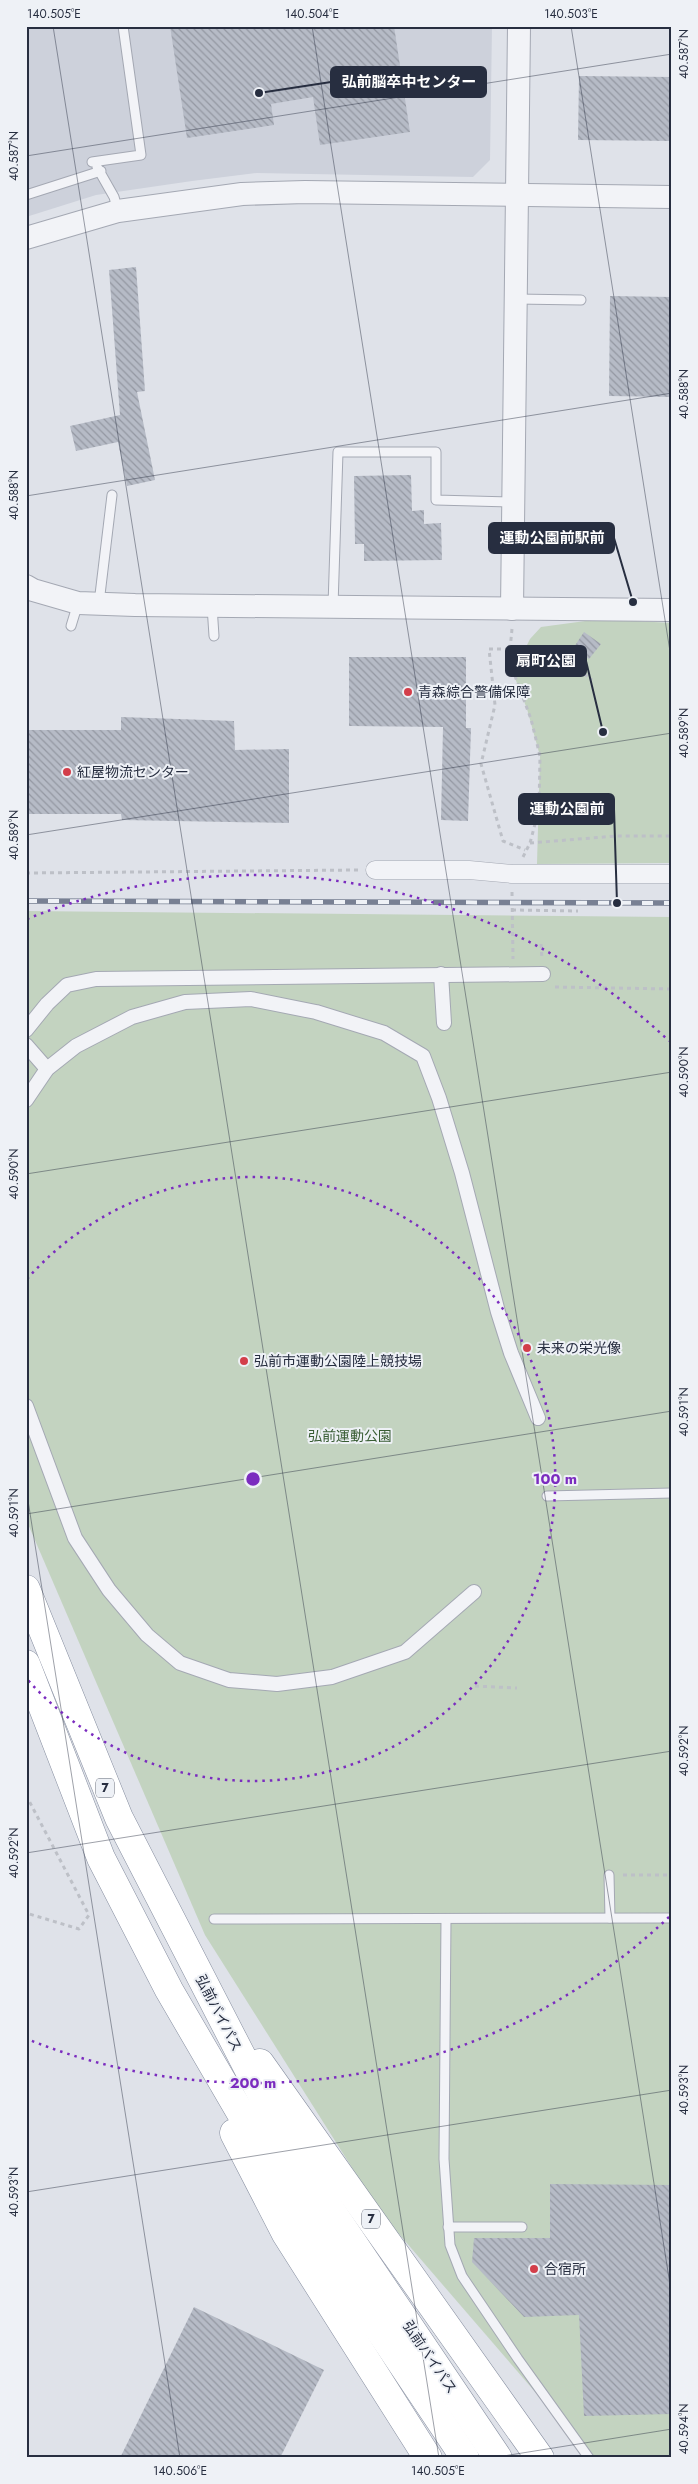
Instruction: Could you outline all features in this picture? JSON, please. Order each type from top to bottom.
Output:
[{"type":"highway","name":"弘前バイパス","points":[[26,1589],[106,1791],[289,2148],[498,2458]]},
{"type":"highway","name":"弘前バイパス","points":[[26,1664],[101,1858],[170,1990],[262,2149],[347,2282],[465,2458]]},
{"type":"highway","name":"7","points":[[202,1980],[540,2458]]},
{"type":"highway","name":"7","points":[[170,1990],[243,2152],[286,2234],[428,2458]]},
{"type":"street","points":[[512,609],[519,26]]},
{"type":"street","points":[[26,238],[118,211],[251,194],[305,192],[672,197]]},
{"type":"street","points":[[26,586],[32,590],[88,603],[212,606],[672,610]]},
{"type":"street","points":[[375,870],[469,870],[512,879],[672,874]]},
{"type":"street","points":[[441,974],[444,1023]]},
{"type":"street","points":[[26,1030],[47,1004],[67,985],[96,979],[543,974]]},
{"type":"street","points":[[26,1100],[47,1069],[76,1046],[132,1017],[185,1002],[251,999],[316,1012],[384,1034],[423,1056],[439,1098],[462,1173],[506,1337],[538,1418]]},
{"type":"street","points":[[26,1045],[47,1069]]},
{"type":"street","points":[[26,1406],[75,1538],[109,1590],[146,1635],[180,1663],[229,1680],[277,1684],[332,1677],[405,1652],[474,1592]]},
{"type":"lane","points":[[118,211],[101,171],[92,162],[141,155],[123,26]]},
{"type":"lane","points":[[26,195],[101,171]]},
{"type":"lane","points":[[516,299],[581,300]]},
{"type":"lane","points":[[333,607],[338,452],[436,452],[436,500],[513,502]]},
{"type":"lane","points":[[71,626],[88,603],[112,495]]},
{"type":"lane","points":[[212,606],[214,636]]},
{"type":"lane","points":[[548,1496],[672,1493]]},
{"type":"lane","points":[[609,1875],[610,1918]]},
{"type":"lane","points":[[214,1919],[672,1918]]},
{"type":"lane","points":[[446,1919],[444,2133],[450,2245],[462,2276],[518,2359],[589,2458]]},
{"type":"lane","points":[[448,2227],[522,2227]]},
{"type":"path","points":[[512,609],[512,634],[509,649],[511,667],[531,719],[540,756],[539,809],[530,843],[512,879],[513,974]]},
{"type":"path","points":[[509,649],[489,649],[495,705],[481,764],[503,841],[525,850]]},
{"type":"path","points":[[578,670],[592,680]]},
{"type":"path","points":[[530,843],[616,836],[672,836]]},
{"type":"path","points":[[26,873],[375,870]]},
{"type":"path","points":[[512,910],[578,912]]},
{"type":"path","points":[[554,986],[672,989]]},
{"type":"path","points":[[475,1686],[517,1688]]},
{"type":"path","points":[[26,1795],[89,1915],[79,1929],[26,1914]]},
{"type":"path","points":[[622,1875],[672,1875]]},
{"type":"shaded area","points":[[26,26],[492,26],[490,160],[473,177],[257,173],[96,195],[26,217]]},
{"type":"green space","points":[[600,619],[672,623],[672,863],[537,864],[540,756],[527,709],[513,673],[530,639],[541,627]]},
{"type":"green space","name":"弘前運動公園","points":[[26,911],[672,917],[672,2458],[592,2458],[380,2212],[205,1935],[28,1524]]},
{"type":"building","points":[[170,26],[394,26],[410,132],[320,145],[313,97],[271,104],[274,125],[187,138]]},
{"type":"building","points":[[579,76],[672,77],[672,141],[578,140]]},
{"type":"building","points":[[136,267],[145,391],[137,392],[155,480],[127,486],[118,442],[76,451],[70,426],[120,415],[109,270]]},
{"type":"building","points":[[610,296],[672,297],[672,397],[609,396]]},
{"type":"building","points":[[411,475],[412,511],[424,510],[424,524],[441,523],[442,560],[364,561],[364,544],[355,544],[354,476]]},
{"type":"building","points":[[584,632],[601,644],[589,659],[574,647]]},
{"type":"building","name":"青森綜合警備保障","points":[[349,657],[466,657],[466,728],[471,728],[468,821],[441,820],[443,727],[349,726]]},
{"type":"building","points":[[121,717],[234,721],[235,750],[289,749],[289,823],[122,820],[121,814],[26,814],[26,730],[121,730]]},
{"type":"building","points":[[550,2184],[672,2185],[672,2414],[584,2416],[579,2315],[524,2317],[472,2262],[474,2238],[550,2238]]},
{"type":"building","points":[[194,2307],[324,2370],[280,2458],[120,2458]]},
{"type":"railway","points":[[26,901],[672,903]]},
{"type":"place","name":"弘前脳卒中センター","points":[[259,93]]},
{"type":"place","name":"運動公園前駅前","points":[[633,602]]},
{"type":"place","name":"青森綜合警備保障","points":[[408,692]]},
{"type":"place","name":"扇町公園","points":[[603,732]]},
{"type":"place","name":"紅屋物流センター","points":[[67,772]]},
{"type":"place","name":"運動公園前","points":[[617,903]]},
{"type":"place","name":"未来の栄光像","points":[[527,1348]]},
{"type":"place","name":"弘前市運動公園陸上競技場","points":[[244,1361]]},
{"type":"place","name":"合宿所","points":[[534,2269]]}]
